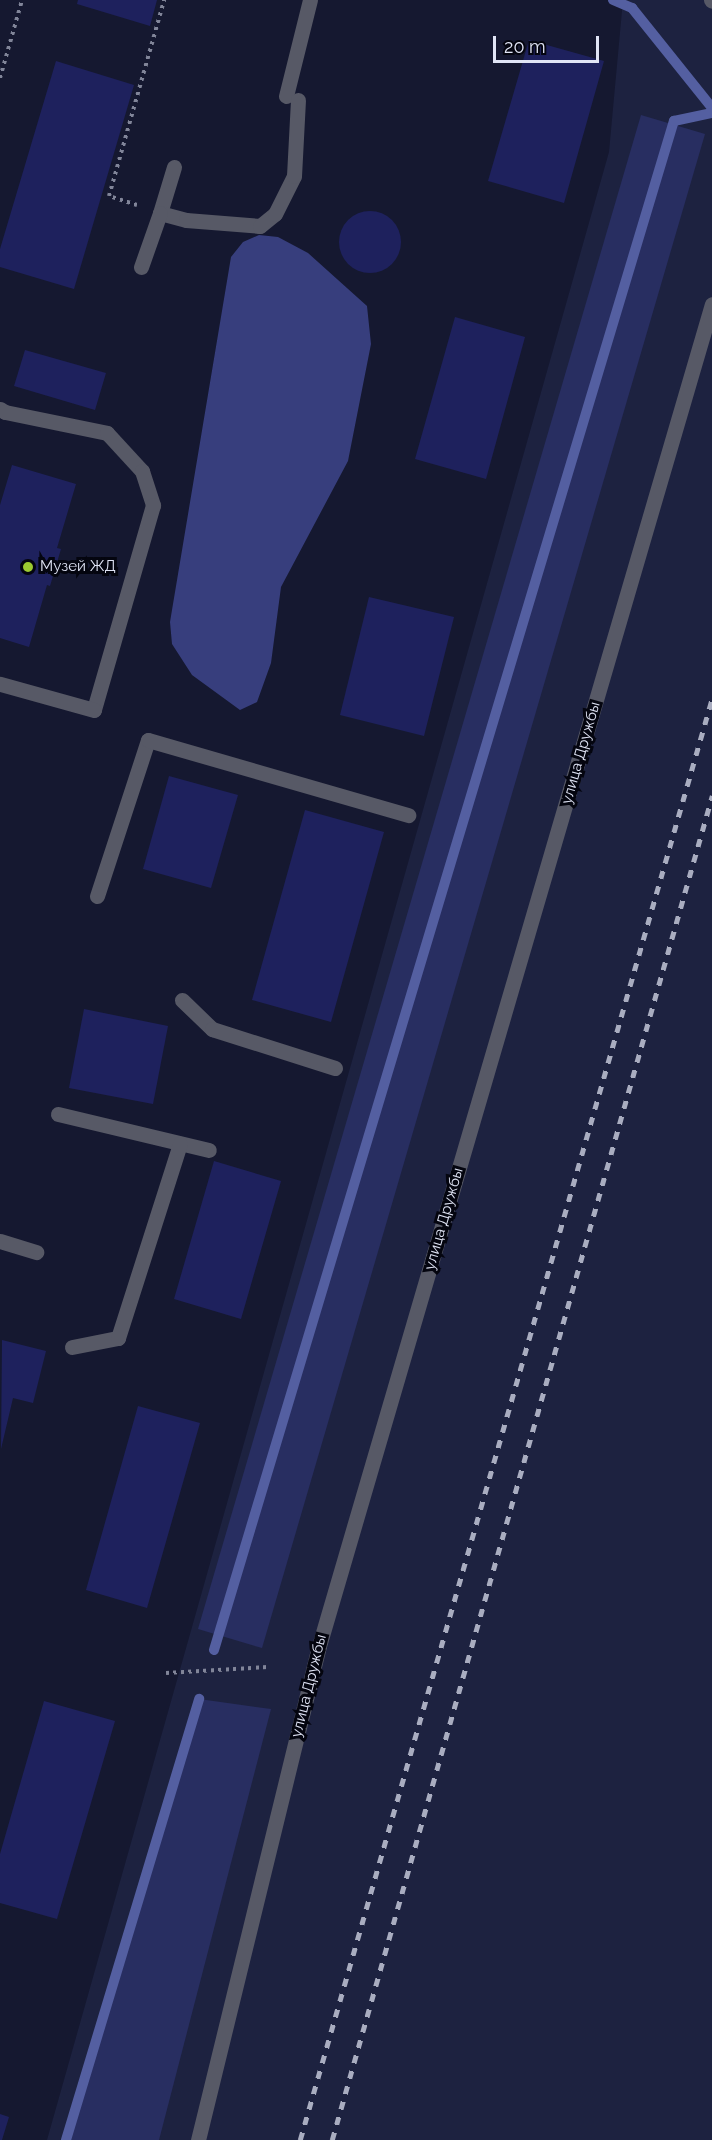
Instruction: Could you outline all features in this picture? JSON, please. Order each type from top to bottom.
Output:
[{"type":"street","points":[[160,213],[186,220],[260,226],[275,214],[294,176],[292,98],[310,0]]},
{"type":"street","points":[[141,267],[174,167]]},
{"type":"street","name":"улица Дружбы","points":[[198,2140],[319,1646],[712,304]]},
{"type":"street","points":[[0,684],[94,710],[153,505],[142,471],[107,433],[2,416]]},
{"type":"street","points":[[97,896],[148,740],[408,815]]},
{"type":"street","points":[[182,1000],[212,1029],[335,1068]]},
{"type":"street","points":[[58,1114],[209,1150]]},
{"type":"street","points":[[72,1347],[118,1338],[180,1144]]},
{"type":"street","points":[[0,1241],[36,1252]]},
{"type":"path","points":[[0,78],[22,0]]},
{"type":"path","points":[[160,213],[109,196],[164,0]]},
{"type":"path","points":[[166,1673],[268,1667]]},
{"type":"shaded area","points":[[623,0],[712,0],[712,2140],[47,2140],[609,152]]},
{"type":"shaded area","points":[[641,115],[705,134],[262,1648],[198,1629]]},
{"type":"shaded area","points":[[259,235],[278,237],[308,253],[367,306],[371,344],[348,461],[281,587],[271,663],[257,702],[240,710],[192,675],[172,644],[170,622],[231,257],[243,242]]},
{"type":"shaded area","points":[[199,1699],[271,1709],[159,2140],[66,2140]]},
{"type":"building","points":[[78,0],[157,0],[150,26],[77,4]]},
{"type":"building","points":[[529,40],[604,61],[564,203],[488,181]]},
{"type":"building","points":[[56,61],[134,85],[74,289],[0,267],[0,249]]},
{"type":"building","points":[[370,211],[382,213],[392,220],[399,230],[401,242],[399,254],[392,264],[382,271],[370,273],[358,271],[348,264],[341,254],[339,242],[341,230],[348,220],[358,213]]},
{"type":"building","points":[[455,317],[525,337],[486,479],[415,459]]},
{"type":"building","points":[[25,350],[106,373],[95,410],[14,386]]},
{"type":"building","name":"Музей ЖД","points":[[12,465],[76,484],[57,548],[61,549],[50,586],[47,585],[29,647],[0,638],[0,505]]},
{"type":"building","points":[[369,597],[454,617],[424,736],[340,715]]},
{"type":"building","points":[[169,776],[238,795],[211,888],[143,869]]},
{"type":"building","points":[[305,810],[384,832],[331,1022],[252,1000]]},
{"type":"building","points":[[84,1009],[168,1026],[153,1104],[69,1088]]},
{"type":"building","points":[[214,1161],[281,1181],[241,1319],[174,1299]]},
{"type":"building","points":[[2,1340],[46,1351],[33,1403],[13,1398],[1,1449]]},
{"type":"building","points":[[138,1406],[200,1423],[147,1608],[86,1590]]},
{"type":"building","points":[[44,1701],[115,1721],[57,1919],[0,1903],[0,1854]]},
{"type":"building","points":[[0,2114],[9,2117],[2,2140],[0,2140]]},
{"type":"waterway","points":[[613,0],[632,8],[712,108]]},
{"type":"waterway","points":[[214,1650],[674,121],[712,113]]},
{"type":"waterway","points":[[66,2140],[199,1699]]},
{"type":"railway","points":[[300,2140],[712,698]]},
{"type":"railway","points":[[332,2140],[712,796]]},
{"type":"place","name":"Музей ЖД","points":[[28,567]]}]
